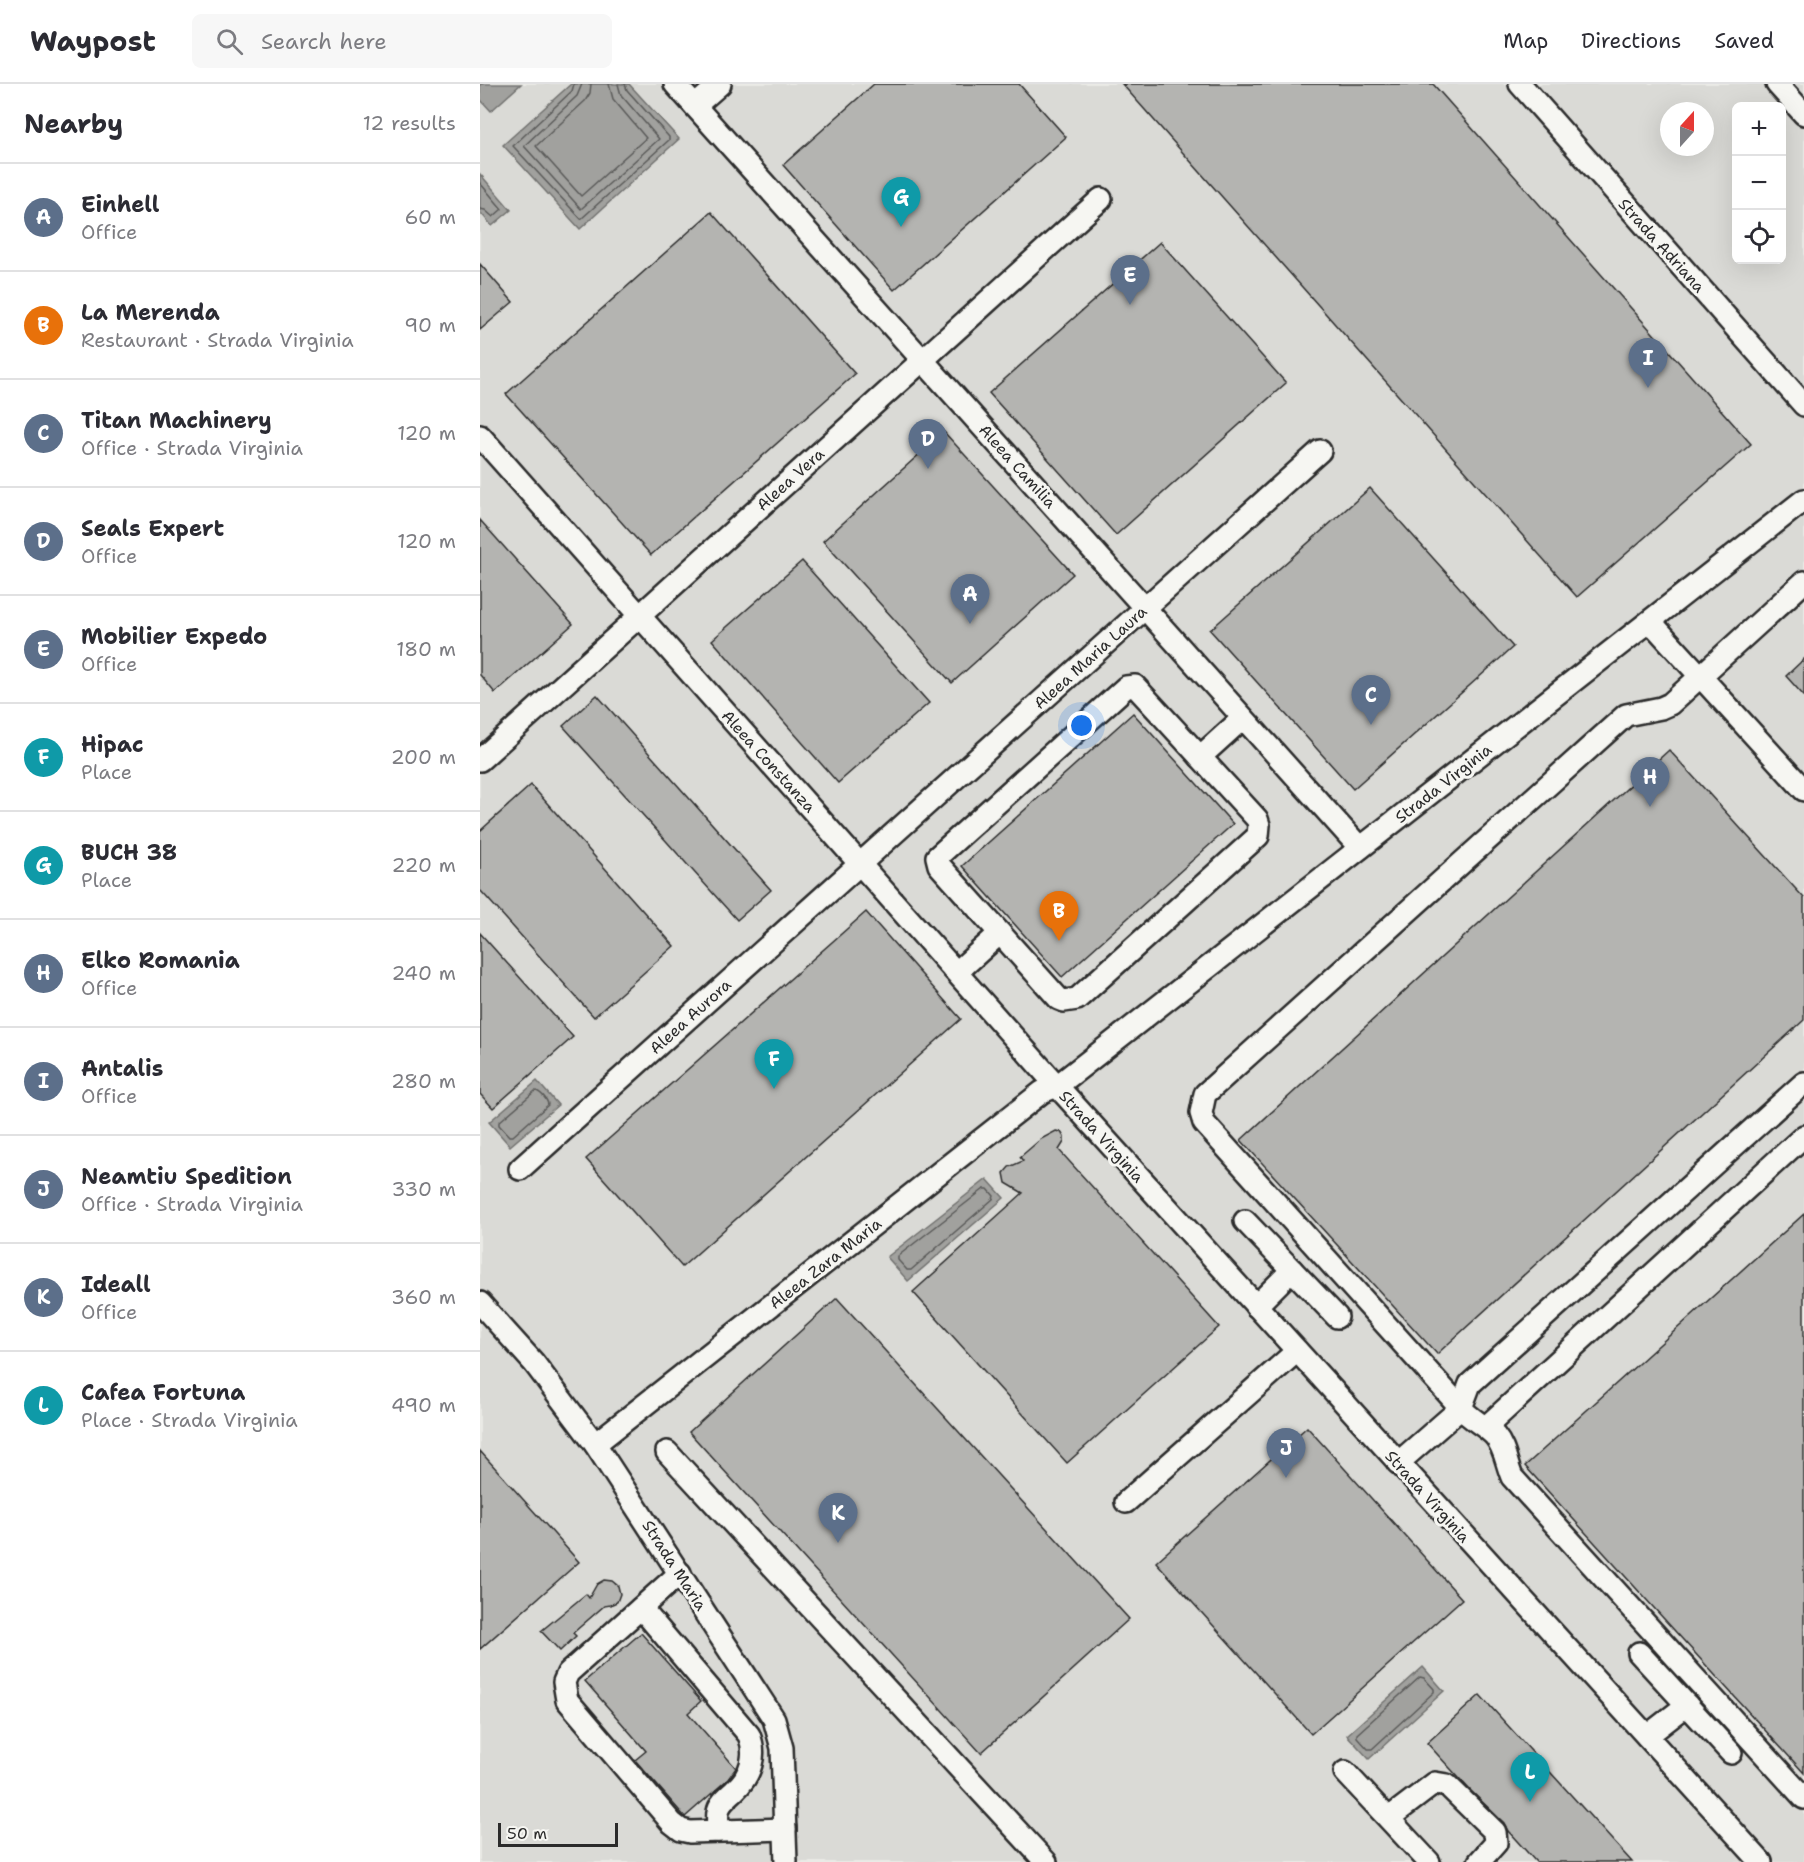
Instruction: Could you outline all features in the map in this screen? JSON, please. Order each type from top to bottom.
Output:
[{"type":"street","name":"Aleea Camilia","points":[[675,84],[1360,848]]},
{"type":"street","points":[[695,106],[720,84]]},
{"type":"street","name":"Strada Adriana","points":[[1520,84],[1804,405]]},
{"type":"street","points":[[1777,84],[1804,114]]},
{"type":"street","name":"Aleea Vera","points":[[480,760],[1101,199]]},
{"type":"street","name":"Aleea Constanza","points":[[480,436],[1057,1086]]},
{"type":"street","name":"Aleea Maria Laura","points":[[860,864],[1320,451]]},
{"type":"street","name":"Strada Virginia","points":[[1761,1862],[1057,1086],[1804,500]]},
{"type":"street","points":[[1804,582],[1670,704],[1626,715],[1205,1094],[1201,1113],[1204,1123],[1470,1418],[1486,1427],[1502,1447],[1512,1477],[1804,1798]]},
{"type":"street","points":[[1650,621],[1804,790]]},
{"type":"street","points":[[1126,687],[1138,688],[1200,757],[1257,819],[1258,836],[1077,999],[1071,1001],[1059,999],[939,865],[938,857],[1126,687]]},
{"type":"street","points":[[1200,757],[1244,718]]},
{"type":"street","name":"Aleea Aurora","points":[[520,1169],[860,864]]},
{"type":"street","points":[[957,972],[1000,933]]},
{"type":"street","points":[[1398,1463],[1461,1408],[1470,1384],[1804,1083]]},
{"type":"street","name":"Aleea Zara Maria","points":[[595,1444],[1042,1092],[1057,1086]]},
{"type":"street","points":[[1486,1427],[1804,1136]]},
{"type":"street","points":[[1245,1221],[1337,1317]]},
{"type":"street","points":[[1256,1306],[1292,1270]]},
{"type":"street","name":"Strada Maria","points":[[480,1303],[534,1363],[595,1444],[774,1719],[782,1748],[786,1862]]},
{"type":"street","points":[[1126,1502],[1297,1351]]},
{"type":"street","points":[[667,1452],[1046,1862]]},
{"type":"street","points":[[680,1573],[568,1673],[564,1682],[567,1700],[672,1823],[681,1830],[690,1832],[785,1829]]},
{"type":"street","points":[[640,1608],[749,1735],[754,1747],[753,1760],[748,1774],[718,1810],[718,1831]]},
{"type":"street","points":[[1639,1653],[1731,1753]]},
{"type":"street","points":[[1647,1736],[1686,1705]]},
{"type":"street","points":[[1346,1772],[1389,1818],[1420,1859]]},
{"type":"street","points":[[1389,1818],[1435,1783],[1447,1785],[1495,1832],[1496,1842],[1479,1862]]},
{"type":"shaded area","points":[[480,84],[1804,84],[1804,1862],[480,1862]]},
{"type":"water","points":[[480,84],[521,84],[491,111],[480,99]]},
{"type":"water","points":[[571,84],[629,84],[679,139],[580,229],[503,145]]},
{"type":"water","points":[[480,174],[511,210],[492,226],[480,212]]},
{"type":"water","points":[[537,1081],[558,1105],[510,1146],[489,1122]]},
{"type":"water","points":[[987,1179],[1004,1198],[908,1281],[887,1257]]},
{"type":"water","points":[[1423,1667],[1444,1691],[1369,1759],[1347,1735]]},
{"type":"building","points":[[874,84],[1019,84],[1066,137],[894,290],[783,165]]},
{"type":"building","points":[[1122,84],[1433,84],[1751,444],[1577,597]]},
{"type":"building","points":[[711,212],[855,374],[651,555],[506,394]]},
{"type":"building","points":[[1160,242],[1286,383],[1116,535],[989,393]]},
{"type":"building","points":[[480,264],[513,302],[480,330]]},
{"type":"building","points":[[944,432],[1073,574],[952,683],[823,541]]},
{"type":"building","points":[[1370,488],[1513,647],[1353,789],[1210,630]]},
{"type":"building","points":[[480,520],[573,624],[495,693],[480,675]]},
{"type":"building","points":[[802,561],[929,703],[838,783],[712,640]]},
{"type":"building","points":[[1804,659],[1804,696],[1786,676]]},
{"type":"building","points":[[597,695],[771,890],[737,920],[563,726]]},
{"type":"building","points":[[1133,713],[1233,824],[1062,977],[962,866]]},
{"type":"building","points":[[1669,750],[1804,898],[1804,1020],[1437,1354],[1241,1140]]},
{"type":"building","points":[[531,785],[674,946],[594,1017],[480,890],[480,831]]},
{"type":"building","points":[[866,912],[961,1019],[682,1267],[586,1159]]},
{"type":"building","points":[[480,933],[573,1037],[493,1108],[480,1094]]},
{"type":"building","points":[[1056,1131],[1061,1132],[1064,1137],[1059,1150],[1219,1327],[1067,1463],[913,1292],[1023,1193],[1006,1183],[1004,1173],[1009,1167],[1023,1161],[1020,1157],[1041,1139]]},
{"type":"building","points":[[1804,1214],[1804,1773],[1525,1466]]},
{"type":"building","points":[[837,1298],[1129,1619],[981,1753],[689,1432]]},
{"type":"building","points":[[1307,1427],[1462,1599],[1311,1734],[1156,1562]]},
{"type":"building","points":[[480,1451],[579,1562],[480,1649]]},
{"type":"building","points":[[604,1580],[612,1581],[618,1586],[620,1594],[617,1602],[604,1606],[573,1633],[576,1636],[560,1651],[541,1631],[586,1594],[589,1598],[597,1584]]},
{"type":"building","points":[[641,1633],[701,1701],[688,1713],[736,1768],[728,1779],[685,1817],[635,1760],[646,1751],[585,1681]]},
{"type":"building","points":[[1480,1695],[1632,1862],[1536,1862],[1508,1831],[1504,1823],[1427,1743]]},
{"type":"place","name":"BUCH 38","points":[[901,227]]},
{"type":"place","name":"Mobilier Expedo","points":[[1130,305]]},
{"type":"place","name":"Antalis","points":[[1648,388]]},
{"type":"place","name":"Seals Expert","points":[[928,469]]},
{"type":"place","name":"Einhell","points":[[970,624]]},
{"type":"place","name":"Titan Machinery","points":[[1371,725]]},
{"type":"place","name":"Elko Romania","points":[[1650,807]]},
{"type":"place","name":"La Merenda","points":[[1059,941]]},
{"type":"place","name":"Hipac","points":[[774,1089]]},
{"type":"place","name":"Neamtiu Spedition","points":[[1286,1478]]},
{"type":"place","name":"Ideall","points":[[838,1543]]},
{"type":"place","name":"Cafea Fortuna","points":[[1530,1802]]}]
